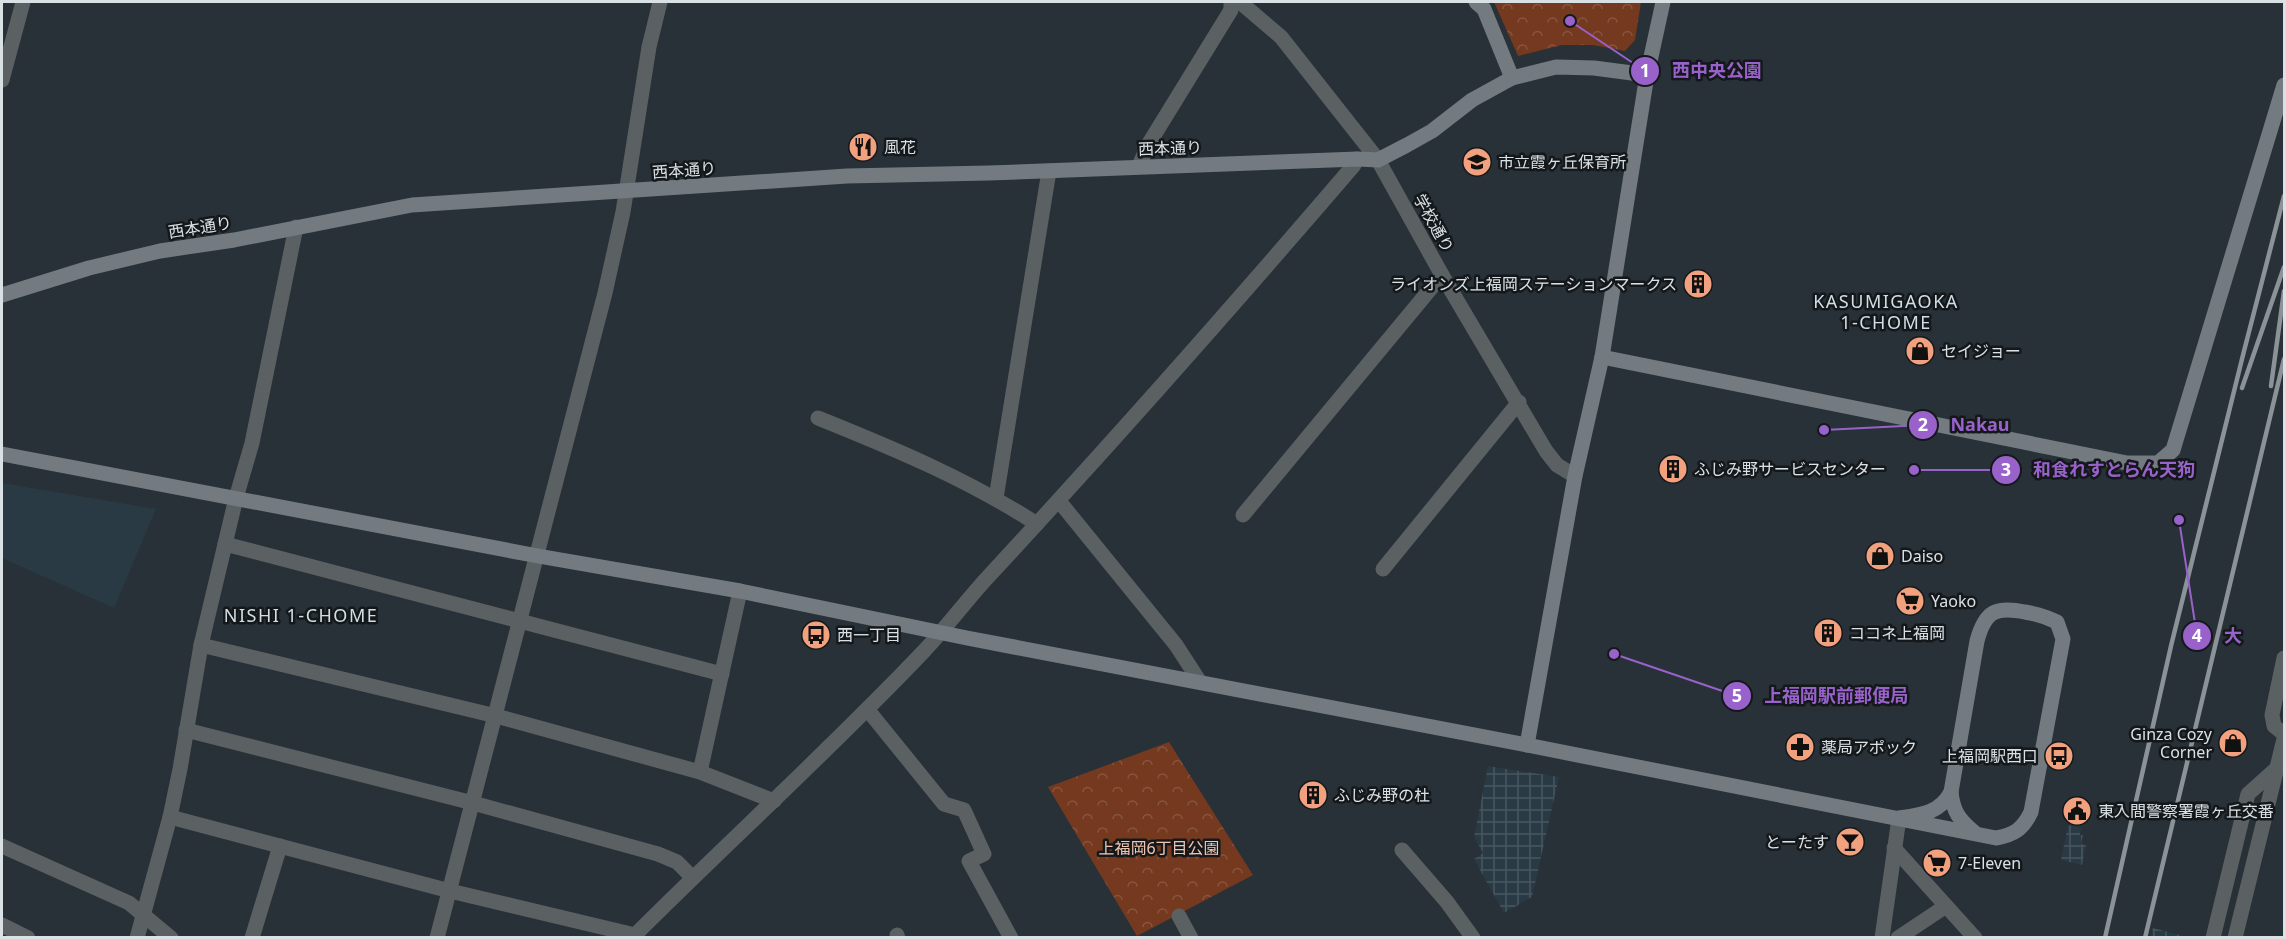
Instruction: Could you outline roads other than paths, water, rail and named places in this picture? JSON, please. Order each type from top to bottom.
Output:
[{"type":"street","points":[[2,80],[23,2]]},
{"type":"street","points":[[437,938],[595,336],[626,192],[649,47],[660,2]]},
{"type":"street","points":[[1139,166],[1149,145],[1231,10],[1231,2]]},
{"type":"street","name":"学校通り","points":[[1240,2],[1281,37],[1378,160],[1442,275],[1546,451],[1557,465],[1575,476]]},
{"type":"street","points":[[1476,2],[1484,9],[1512,78]]},
{"type":"street","points":[[1527,745],[1575,476],[1602,357],[1647,75],[1663,2]]},
{"type":"street","points":[[1378,160],[1432,131],[1472,100],[1512,78],[1556,67],[1594,68],[1647,75]]},
{"type":"street","points":[[1602,357],[2127,463],[2158,463],[2173,450],[2284,85]]},
{"type":"street","points":[[170,817],[450,891],[633,936],[692,877],[774,801],[940,633],[1189,356],[1354,165],[1356,159]]},
{"type":"street","name":"西本通り","points":[[2,295],[89,268],[160,251],[412,205],[848,176],[1378,160]]},
{"type":"street","points":[[996,498],[1049,171]]},
{"type":"street","points":[[137,938],[170,817],[201,645],[236,498],[252,443],[296,227]]},
{"type":"street","points":[[1243,515],[1442,275]]},
{"type":"street","points":[[1383,569],[1519,402]]},
{"type":"street","points":[[818,418],[915,457],[996,498],[1037,524]]},
{"type":"street","points":[[2,454],[538,556],[740,591],[940,633],[1527,745],[1996,838],[2016,833],[2025,824],[2031,812],[2063,639],[2057,622],[2046,616],[2002,609],[1987,616],[1981,627],[1951,792],[1952,807],[1963,824],[1976,833]]},
{"type":"street","points":[[1059,501],[1176,645],[1200,682]]},
{"type":"street","points":[[225,544],[722,674]]},
{"type":"street","points":[[700,772],[740,591]]},
{"type":"street","points":[[201,645],[495,716],[700,772],[774,801]]},
{"type":"street","points":[[2284,658],[2279,706],[2274,726],[2284,734]]},
{"type":"street","points":[[867,709],[944,804],[964,810],[984,854],[969,861],[1011,938]]},
{"type":"street","points":[[186,730],[473,803],[658,854],[676,862],[692,877]]},
{"type":"street","points":[[2235,938],[2284,739]]},
{"type":"street","points":[[2213,938],[2248,794],[2277,768]]},
{"type":"street","points":[[1899,818],[1931,812],[1942,806],[1951,792]]},
{"type":"street","points":[[1882,938],[1899,818]]},
{"type":"street","points":[[2,846],[129,903],[171,938]]},
{"type":"street","points":[[252,938],[280,846]]},
{"type":"street","points":[[1894,848],[1975,938]]},
{"type":"street","points":[[1402,850],[1447,902],[1473,938]]},
{"type":"street","points":[[1899,938],[1946,906]]},
{"type":"street","points":[[1179,916],[1191,938]]},
{"type":"street","points":[[3,929],[28,938]]},
{"type":"railway","points":[[2105,938],[2171,646],[2284,196]]},
{"type":"railway","points":[[2242,388],[2284,267]]},
{"type":"railway","points":[[2271,386],[2284,291]]},
{"type":"railway","points":[[2145,938],[2284,359]]},
{"type":"place","name":"西中央公園","points":[[1570,21]]},
{"type":"place","name":"風花","points":[[863,147]]},
{"type":"place","name":"市立霞ヶ丘保育所","points":[[1477,162]]},
{"type":"place","name":"ライオンズ上福岡ステーションマークス","points":[[1698,284]]},
{"type":"place","name":"セイジョー","points":[[1920,351]]},
{"type":"place","name":"Nakau","points":[[1824,430]]},
{"type":"place","name":"ふじみ野サービスセンター","points":[[1673,469]]},
{"type":"place","name":"和食れすとらん天狗","points":[[1914,470]]},
{"type":"place","name":"大","points":[[2179,520]]},
{"type":"place","name":"Daiso","points":[[1880,556]]},
{"type":"place","name":"Yaoko","points":[[1910,601]]},
{"type":"place","name":"ココネ上福岡","points":[[1828,633]]},
{"type":"place","name":"西一丁目","points":[[816,635]]},
{"type":"place","name":"上福岡駅前郵便局","points":[[1614,654]]},
{"type":"place","name":"Ginza Cozy Corner","points":[[2233,743]]},
{"type":"place","name":"薬局アポック","points":[[1800,747]]},
{"type":"place","name":"上福岡駅西口","points":[[2059,756]]},
{"type":"place","name":"ふじみ野の杜","points":[[1313,795]]},
{"type":"place","name":"東入間警察署霞ヶ丘交番","points":[[2077,811]]},
{"type":"place","name":"とーたす","points":[[1850,842]]},
{"type":"place","name":"7-Eleven","points":[[1937,863]]},
{"type":"district","name":"KASUMIGAOKA 1-CHOME","points":[[1886,312]]},
{"type":"district","name":"NISHI 1-CHOME","points":[[301,616]]},
{"type":"park label","name":"上福岡6丁目公園","points":[[1159,848]]}]
